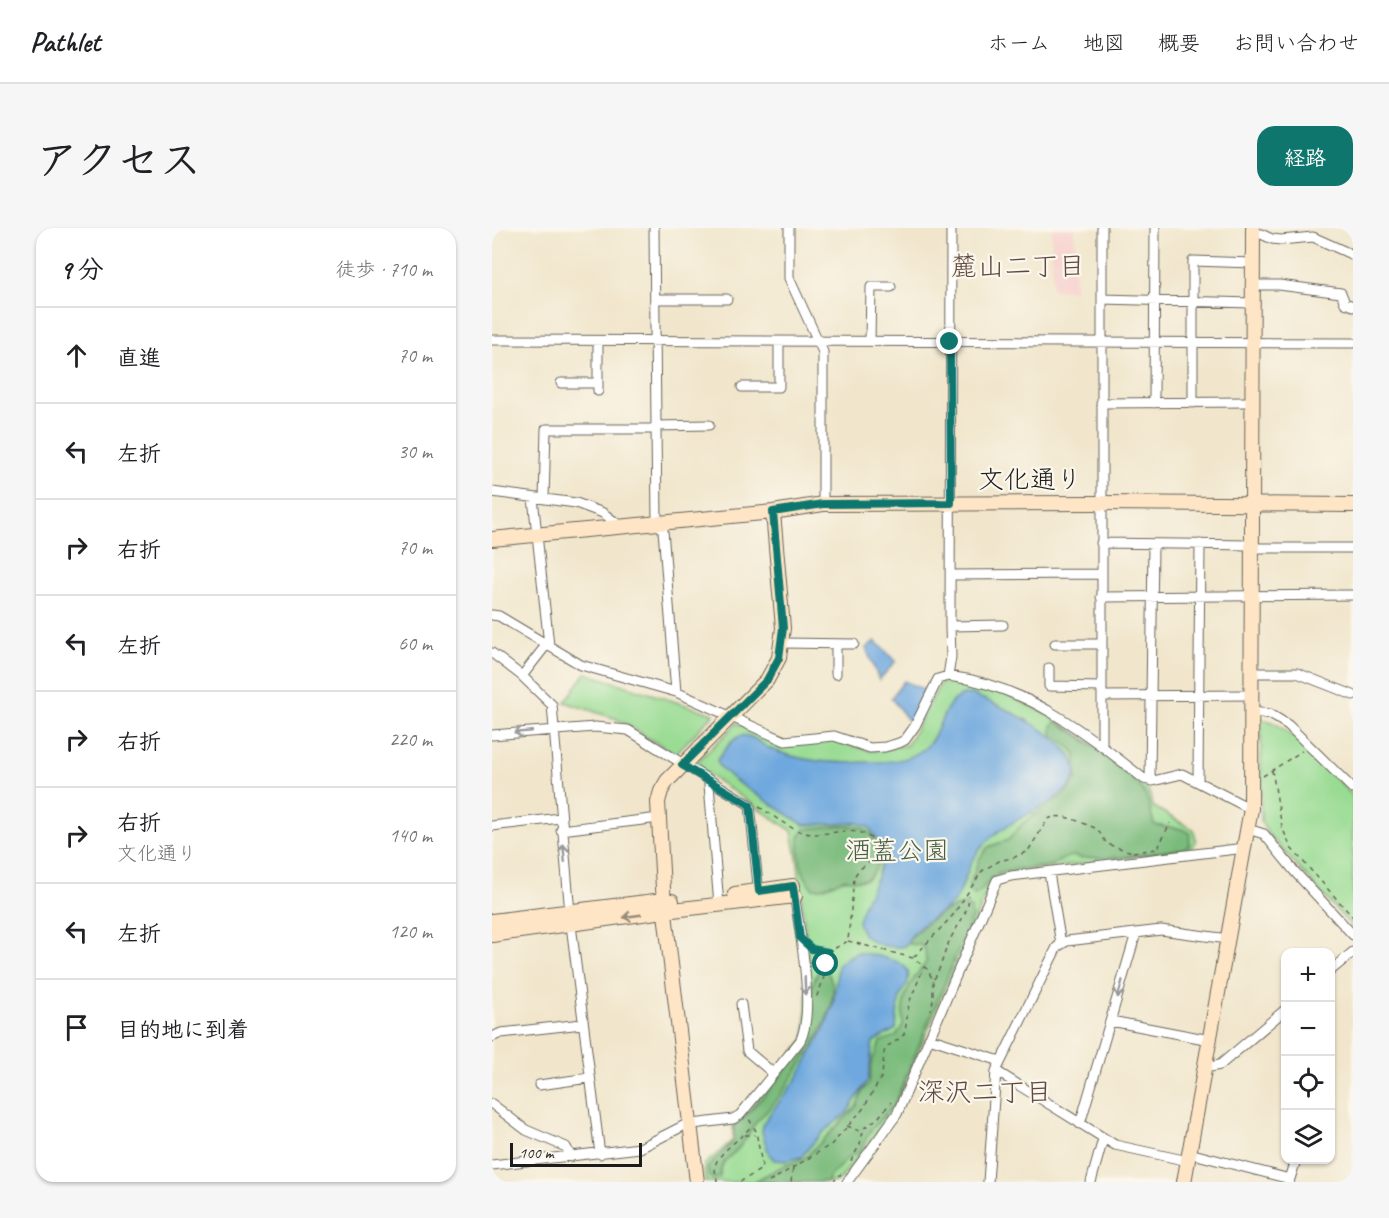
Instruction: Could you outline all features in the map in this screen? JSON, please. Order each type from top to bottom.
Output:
[{"type":"street","points":[[654,228],[657,522],[663,530],[676,692]]},
{"type":"street","points":[[789,228],[789,278],[823,352],[823,504]]},
{"type":"street","points":[[948,676],[951,657],[951,228]]},
{"type":"street","points":[[1102,228],[1102,745]]},
{"type":"street","points":[[1154,403],[1155,228]]},
{"type":"street","points":[[1184,1182],[1251,809],[1253,231],[1272,239],[1281,240],[1313,237],[1353,255]]},
{"type":"street","points":[[1193,403],[1193,261],[1253,263]]},
{"type":"street","points":[[1253,285],[1279,285],[1341,292],[1345,303],[1353,306]]},
{"type":"street","points":[[870,341],[871,287],[891,287]]},
{"type":"street","points":[[655,299],[727,299]]},
{"type":"street","points":[[1102,299],[1253,303]]},
{"type":"street","points":[[492,340],[1353,343]]},
{"type":"street","points":[[561,383],[598,387],[598,341]]},
{"type":"street","points":[[742,387],[779,387],[779,342]]},
{"type":"street","points":[[1101,403],[1252,402]]},
{"type":"street","points":[[544,499],[546,429],[708,425]]},
{"type":"street","points":[[492,492],[576,503],[603,513],[618,525]]},
{"type":"street","points":[[522,676],[548,644],[533,498]]},
{"type":"street","name":"文化通り","points":[[492,538],[773,512],[823,504],[1101,503],[1353,506]]},
{"type":"street","points":[[697,1182],[664,906],[658,802],[667,781],[767,680],[777,663],[783,643],[773,512]]},
{"type":"street","points":[[1101,543],[1353,548]]},
{"type":"street","points":[[1150,780],[1149,696],[1153,544]]},
{"type":"street","points":[[1198,782],[1200,544]]},
{"type":"street","points":[[950,575],[1101,574]]},
{"type":"street","points":[[1101,597],[1353,595]]},
{"type":"street","points":[[492,615],[499,616],[581,665],[676,692],[784,741],[834,736],[870,748],[885,747],[905,740],[915,726],[938,679],[948,676],[980,681],[1012,692],[1047,709],[1102,745],[1144,779],[1182,774],[1251,809]]},
{"type":"street","points":[[950,626],[1004,625]]},
{"type":"street","points":[[783,643],[854,644]]},
{"type":"street","points":[[836,644],[836,674]]},
{"type":"street","points":[[1055,644],[1101,644]]},
{"type":"street","points":[[492,653],[522,676],[552,705],[570,918],[600,1154]]},
{"type":"street","points":[[1049,668],[1049,686],[1149,696],[1252,695]]},
{"type":"street","points":[[1252,673],[1297,673],[1353,695]]},
{"type":"street","points":[[1252,712],[1270,714],[1288,724],[1353,789]]},
{"type":"street","points":[[492,735],[595,727],[628,730],[750,805],[759,895]]},
{"type":"street","points":[[711,783],[709,785],[719,900]]},
{"type":"street","points":[[492,826],[560,818]]},
{"type":"street","points":[[561,830],[659,818]]},
{"type":"street","points":[[1248,829],[1264,834],[1295,872],[1353,935]]},
{"type":"street","points":[[851,1178],[897,1114],[995,883],[1004,877],[1245,848]]},
{"type":"street","points":[[1049,873],[1061,944]]},
{"type":"street","points":[[492,935],[570,918],[794,891],[805,976],[806,1005],[803,1035],[740,1115],[734,1119],[690,1124],[676,1128],[640,1148],[492,1165]]},
{"type":"street","points":[[492,921],[570,918]]},
{"type":"street","points":[[988,1182],[996,1071],[1057,947],[1061,944],[1166,930],[1228,939]]},
{"type":"street","points":[[1080,1124],[1136,933]]},
{"type":"street","points":[[1335,967],[1353,952]]},
{"type":"street","points":[[741,1004],[747,1052],[773,1073]]},
{"type":"street","points":[[1205,1068],[1220,1065],[1281,1013]]},
{"type":"street","points":[[1111,1021],[1210,1040]]},
{"type":"street","points":[[492,1037],[505,1033],[582,1023]]},
{"type":"street","points":[[929,1038],[1000,1061]]},
{"type":"street","points":[[996,1071],[1103,1139],[1121,1147],[1188,1157],[1289,1180],[1295,1164]]},
{"type":"street","points":[[539,1085],[589,1078]]},
{"type":"street","points":[[492,1104],[526,1130],[566,1147],[572,1157]]},
{"type":"street","points":[[1091,1182],[1103,1139]]},
{"type":"path","points":[[1262,777],[1303,750]]},
{"type":"path","points":[[1272,770],[1282,827],[1291,848],[1353,917]]},
{"type":"path","points":[[752,802],[801,832],[811,834],[850,831],[863,833],[873,840],[875,846],[873,857],[868,865],[856,873],[854,878],[848,941]]},
{"type":"path","points":[[1158,849],[1170,823]]},
{"type":"path","points":[[931,1009],[933,980],[940,969],[952,935],[968,907],[969,894]]},
{"type":"path","points":[[800,938],[812,949],[828,952],[848,941],[913,958],[924,967],[933,980]]},
{"type":"path","points":[[806,1005],[814,1002],[820,990],[828,952]]},
{"type":"path","points":[[769,1182],[832,1144],[863,1109],[882,1076],[884,1052],[905,1032],[909,1003],[924,967]]},
{"type":"path","points":[[850,1162],[860,1144],[864,1128],[878,1118],[893,1100]]},
{"type":"path","points":[[717,1182],[716,1163],[753,1124],[762,1165],[760,1170],[740,1182]]},
{"type":"path","points":[[847,1126],[863,1132]]},
{"type":"path","points":[[744,1135],[756,1136]]},
{"type":"path","points":[[791,1182],[793,1168]]},
{"type":"path","points":[[833,1182],[851,1178]]},
{"type":"shaded area","points":[[1052,228],[1075,228],[1075,290],[1052,290]]},
{"type":"green space","points":[[586,673],[714,714],[675,754],[617,719],[565,702]]},
{"type":"green space","name":"酒蓋公園","points":[[950,680],[973,684],[1016,699],[1075,731],[1136,775],[1147,788],[1152,806],[1194,830],[1196,841],[1191,850],[1001,874],[992,880],[893,1112],[838,1182],[705,1182],[704,1165],[733,1140],[733,1125],[745,1115],[805,1038],[808,958],[798,863],[792,831],[694,765],[737,723],[782,745],[829,739],[871,751],[907,745],[941,683]]},
{"type":"green space","points":[[1264,720],[1273,722],[1297,740],[1353,796],[1353,928],[1268,834],[1261,822],[1261,722]]},
{"type":"green space","points":[[1055,722],[1087,742],[1138,785],[1149,803],[1154,824],[1190,833],[1189,846],[1124,857],[1081,858],[1072,856],[1050,866],[1022,868],[996,874],[975,895],[969,891],[969,887],[979,859],[988,847],[1008,840],[1023,823],[1065,794],[1076,781],[1076,756],[1073,750],[1052,734],[1052,726]]},
{"type":"green space","points":[[856,826],[869,832],[879,852],[876,868],[863,880],[843,880],[824,887],[812,888],[801,864],[799,837],[805,829]]},
{"type":"green space","points":[[965,905],[971,909],[972,917],[894,1105],[871,1130],[859,1152],[849,1157],[829,1177],[828,1182],[753,1182],[781,1167],[805,1158],[856,1107],[863,1090],[869,1084],[872,1062],[880,1042],[896,1036],[903,1025],[904,999],[915,977],[926,963],[925,949],[920,945],[909,944],[909,939],[942,913]]},
{"type":"green space","points":[[819,971],[827,971],[832,982],[833,995],[826,1021],[782,1093],[757,1121],[738,1149],[722,1165],[720,1177],[714,1179],[709,1176],[707,1168],[731,1144],[734,1126],[773,1085],[800,1049],[809,1029],[813,985]]},
{"type":"water","points":[[875,641],[896,661],[879,680],[866,648]]},
{"type":"water","points":[[904,681],[925,690],[923,701],[913,720],[908,720],[891,698]]},
{"type":"water","points":[[971,694],[1023,718],[1061,744],[1072,759],[1075,774],[1067,789],[1059,796],[1012,823],[988,841],[971,863],[961,890],[948,908],[921,926],[905,946],[889,947],[864,935],[858,921],[877,877],[883,854],[878,840],[869,827],[858,823],[804,825],[734,780],[719,766],[717,760],[732,741],[738,737],[747,736],[782,753],[818,761],[898,760],[913,756],[926,747],[953,700]]},
{"type":"water","points":[[856,953],[893,960],[907,970],[907,984],[899,1001],[896,1029],[873,1042],[868,1080],[847,1113],[822,1133],[801,1157],[786,1161],[774,1160],[769,1154],[762,1132],[763,1123],[796,1080],[823,1031],[833,1005],[838,965]]},
{"type":"district","name":"麓山二丁目","points":[[1018,266]]},
{"type":"district","name":"深沢二丁目","points":[[985,1092]]},
{"type":"route","points":[[826,964],[828,952],[812,949],[800,938],[793,886],[759,891],[750,805],[682,765],[767,680],[779,658],[783,643],[783,628],[773,512],[823,504],[951,503],[950,342]]}]
